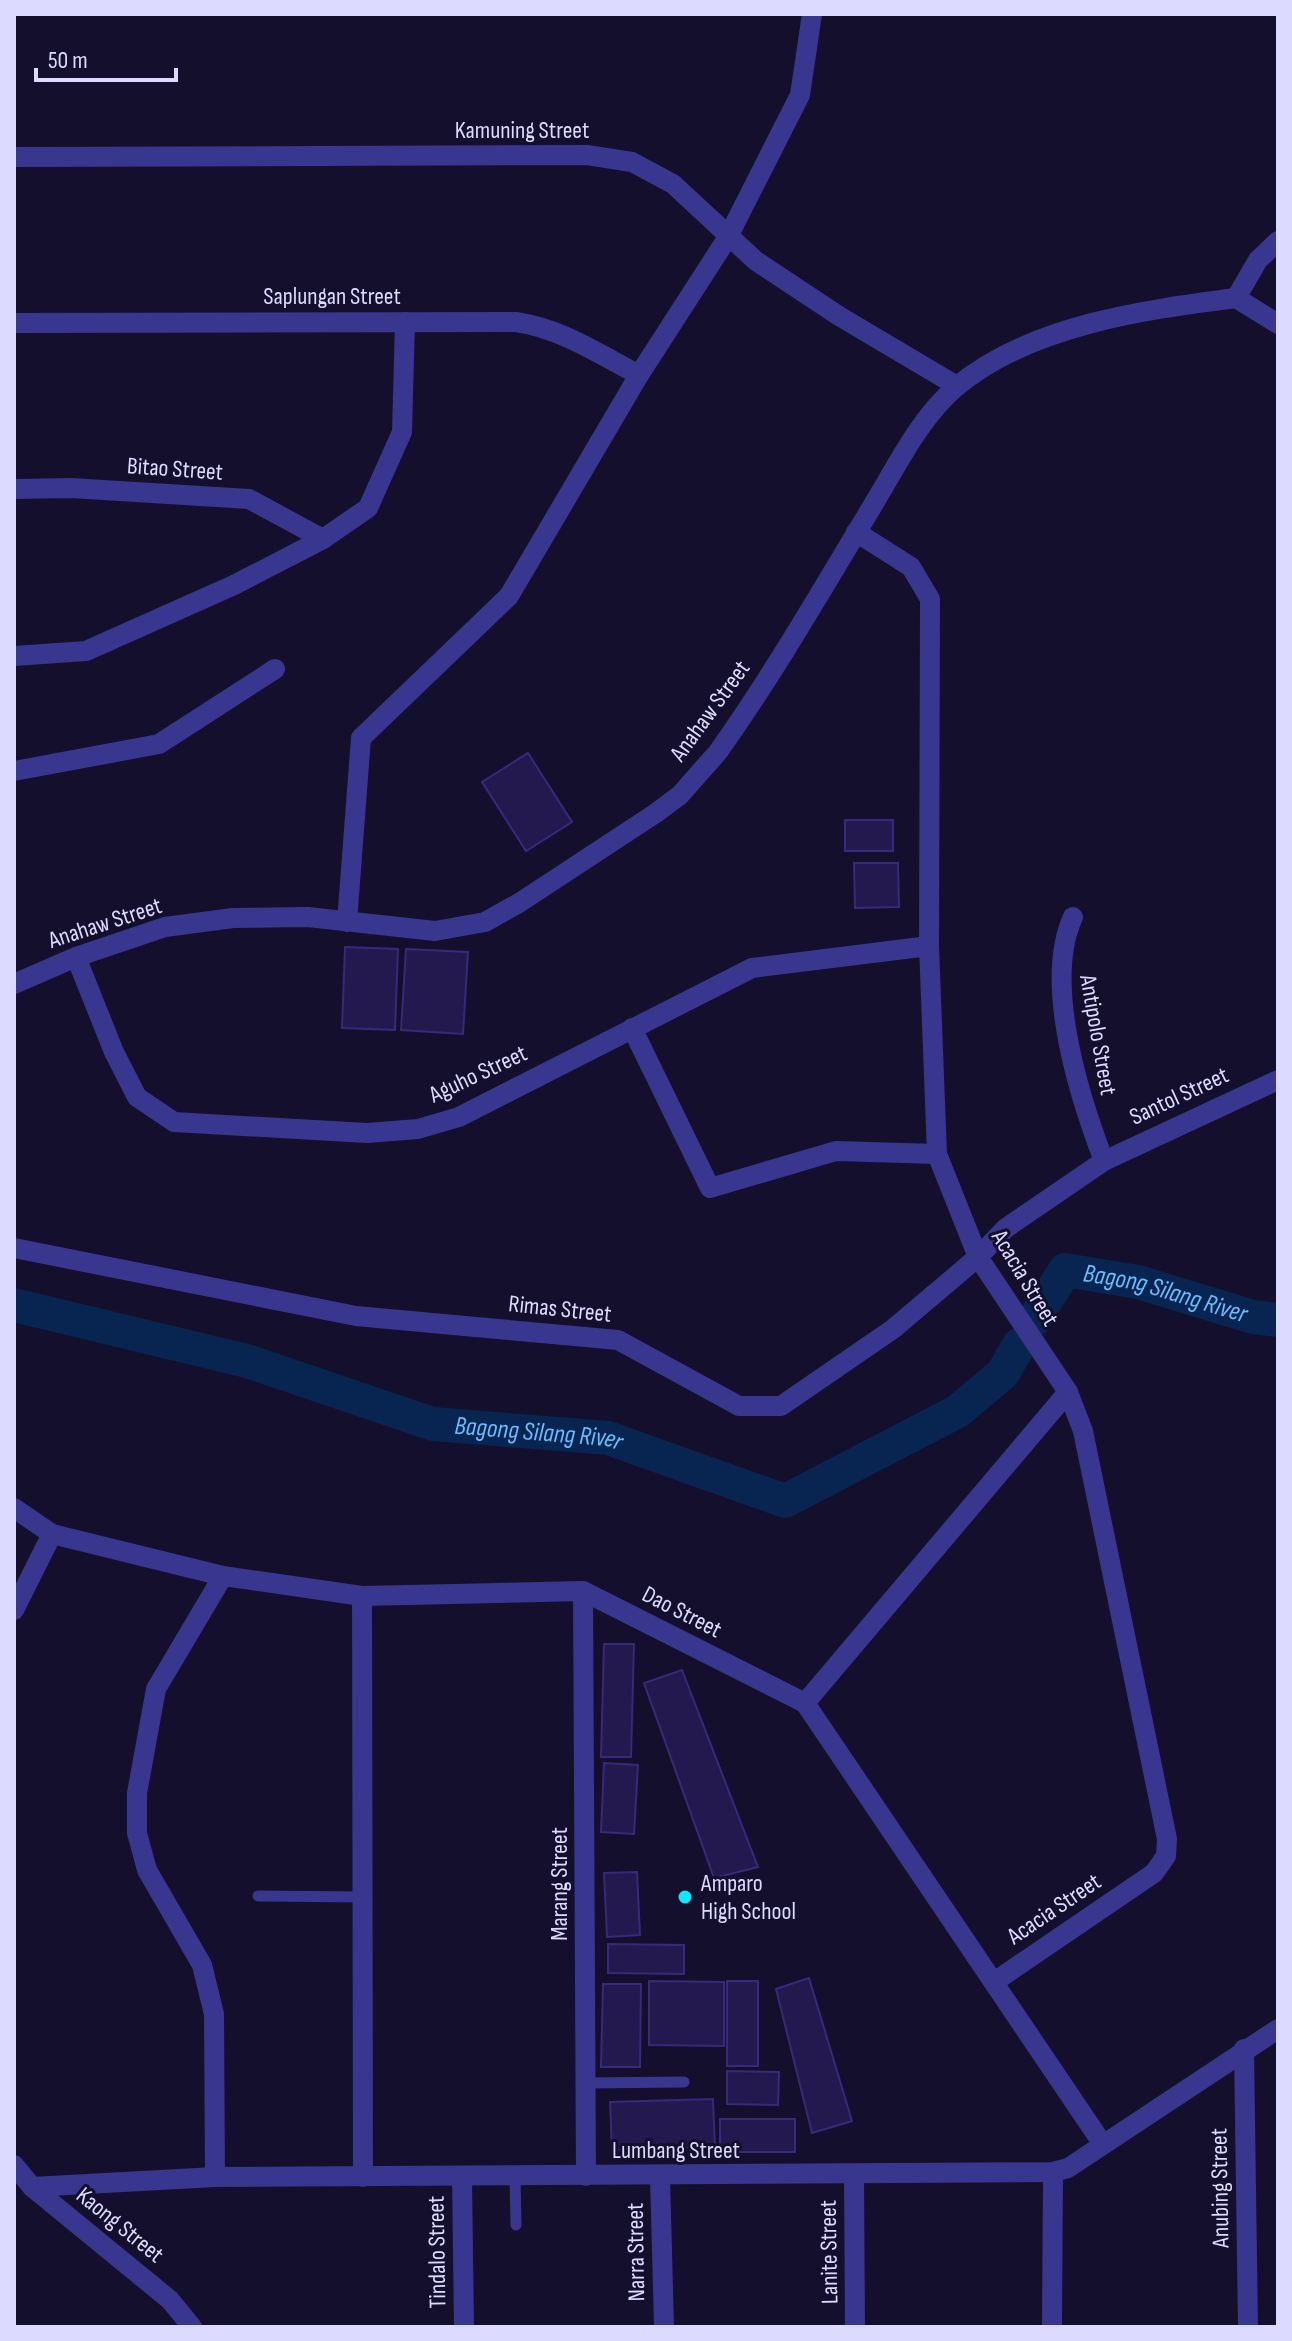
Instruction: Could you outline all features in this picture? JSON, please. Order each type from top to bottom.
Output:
[{"type":"street","points":[[347,922],[361,738],[509,596],[639,375],[728,237],[800,95],[812,14]]},
{"type":"street","name":"Kamuning Street","points":[[14,157],[609,157],[632,162],[673,184],[728,237],[793,287],[957,386]]},
{"type":"street","points":[[1278,241],[1258,260],[1236,298],[1278,324]]},
{"type":"street","name":"Anahaw Street","points":[[14,984],[76,957],[165,927],[233,918],[308,917],[435,931],[485,922],[519,903],[680,795],[740,721],[914,435],[957,386],[1023,348],[1060,334],[1178,306],[1236,298]]},
{"type":"street","points":[[14,656],[86,651],[234,585],[323,539],[368,508],[402,432],[405,322]]},
{"type":"street","name":"Saplungan Street","points":[[14,323],[534,324],[639,375]]},
{"type":"street","name":"Bitao Street","points":[[14,489],[71,488],[249,499],[323,539]]},
{"type":"street","name":"Acacia Street","points":[[856,532],[911,567],[930,599],[929,946],[937,1154],[978,1257],[1068,1392],[1083,1431],[1167,1839],[1166,1856],[1154,1873],[994,1982]]},
{"type":"street","points":[[14,771],[159,744],[275,669]]},
{"type":"street","name":"Antipolo Street","points":[[1073,917],[1060,963],[1064,1011],[1086,1116],[1104,1161]]},
{"type":"street","name":"Aguho Street","points":[[76,957],[114,1052],[137,1097],[174,1122],[367,1133],[418,1129],[459,1117],[752,968],[929,946]]},
{"type":"street","points":[[632,1028],[710,1188],[836,1151],[937,1154]]},
{"type":"street","name":"Santol Street","points":[[1104,1161],[1278,1080]]},
{"type":"street","name":"Rimas Street","points":[[14,1248],[356,1316],[618,1340],[739,1406],[781,1406],[893,1329],[978,1257],[1006,1228],[1104,1161]]},
{"type":"street","points":[[805,1703],[1068,1392]]},
{"type":"street","name":"Dao Street","points":[[14,1508],[52,1534],[223,1576],[362,1596],[583,1591],[805,1703],[1102,2143]]},
{"type":"street","points":[[14,1610],[52,1534]]},
{"type":"street","points":[[215,2177],[211,1990],[202,1965],[147,1870],[137,1833],[137,1793],[156,1689],[223,1576]]},
{"type":"street","name":"Marang Street","points":[[583,1591],[586,2176]]},
{"type":"street","points":[[362,1596],[363,2177]]},
{"type":"street","name":"Lumbang Street","points":[[32,2187],[215,2177],[854,2176],[1053,2172],[1068,2168],[1278,2029]]},
{"type":"street","name":"Anubing Street","points":[[1244,2049],[1248,2327]]},
{"type":"street","name":"Kaong Street","points":[[14,2165],[32,2187],[170,2300],[192,2327]]},
{"type":"street","points":[[1052,2327],[1053,2172]]},
{"type":"street","name":"Narra Street","points":[[660,2176],[664,2327]]},
{"type":"street","name":"Lanite Street","points":[[854,2176],[855,2327]]},
{"type":"street","name":"Tindalo Street","points":[[462,2177],[464,2327]]},
{"type":"lane","points":[[258,1896],[363,1897]]},
{"type":"lane","points":[[586,2083],[684,2082]]},
{"type":"lane","points":[[515,2176],[516,2225]]},
{"type":"building","points":[[528,753],[572,822],[526,851],[482,782]]},
{"type":"building","points":[[845,820],[893,820],[893,851],[845,851]]},
{"type":"building","points":[[854,863],[898,863],[899,907],[855,908]]},
{"type":"building","points":[[345,947],[398,949],[395,1030],[342,1028]]},
{"type":"building","points":[[406,949],[468,952],[463,1034],[401,1030]]},
{"type":"building","points":[[604,1644],[634,1644],[631,1757],[601,1757]]},
{"type":"building","points":[[682,1670],[758,1867],[714,1878],[644,1683]]},
{"type":"building","points":[[604,1763],[638,1765],[634,1834],[601,1832]]},
{"type":"building","points":[[637,1872],[640,1935],[607,1937],[604,1873]]},
{"type":"building","points":[[608,1944],[684,1945],[684,1974],[608,1973]]},
{"type":"building","points":[[809,1978],[852,2121],[812,2133],[776,1989]]},
{"type":"building","points":[[649,1981],[724,1982],[724,2046],[649,2045]]},
{"type":"building","points":[[727,1981],[758,1981],[758,2066],[727,2066]]},
{"type":"building","points":[[603,1984],[641,1984],[640,2067],[601,2067]]},
{"type":"building","points":[[727,2071],[779,2072],[778,2105],[727,2104]]},
{"type":"building","points":[[713,2099],[715,2147],[612,2150],[610,2102]]},
{"type":"building","points":[[720,2119],[795,2119],[795,2152],[720,2152]]},
{"type":"waterway","name":"Bagong Silang River","points":[[1034,1320],[1065,1270],[1138,1282],[1253,1317],[1278,1320]]},
{"type":"waterway","name":"Bagong Silang River","points":[[14,1305],[247,1361],[433,1424],[608,1438],[785,1501],[958,1411],[1003,1373],[1019,1345]]},
{"type":"place","name":"Amparo High School","points":[[685,1897]]}]
